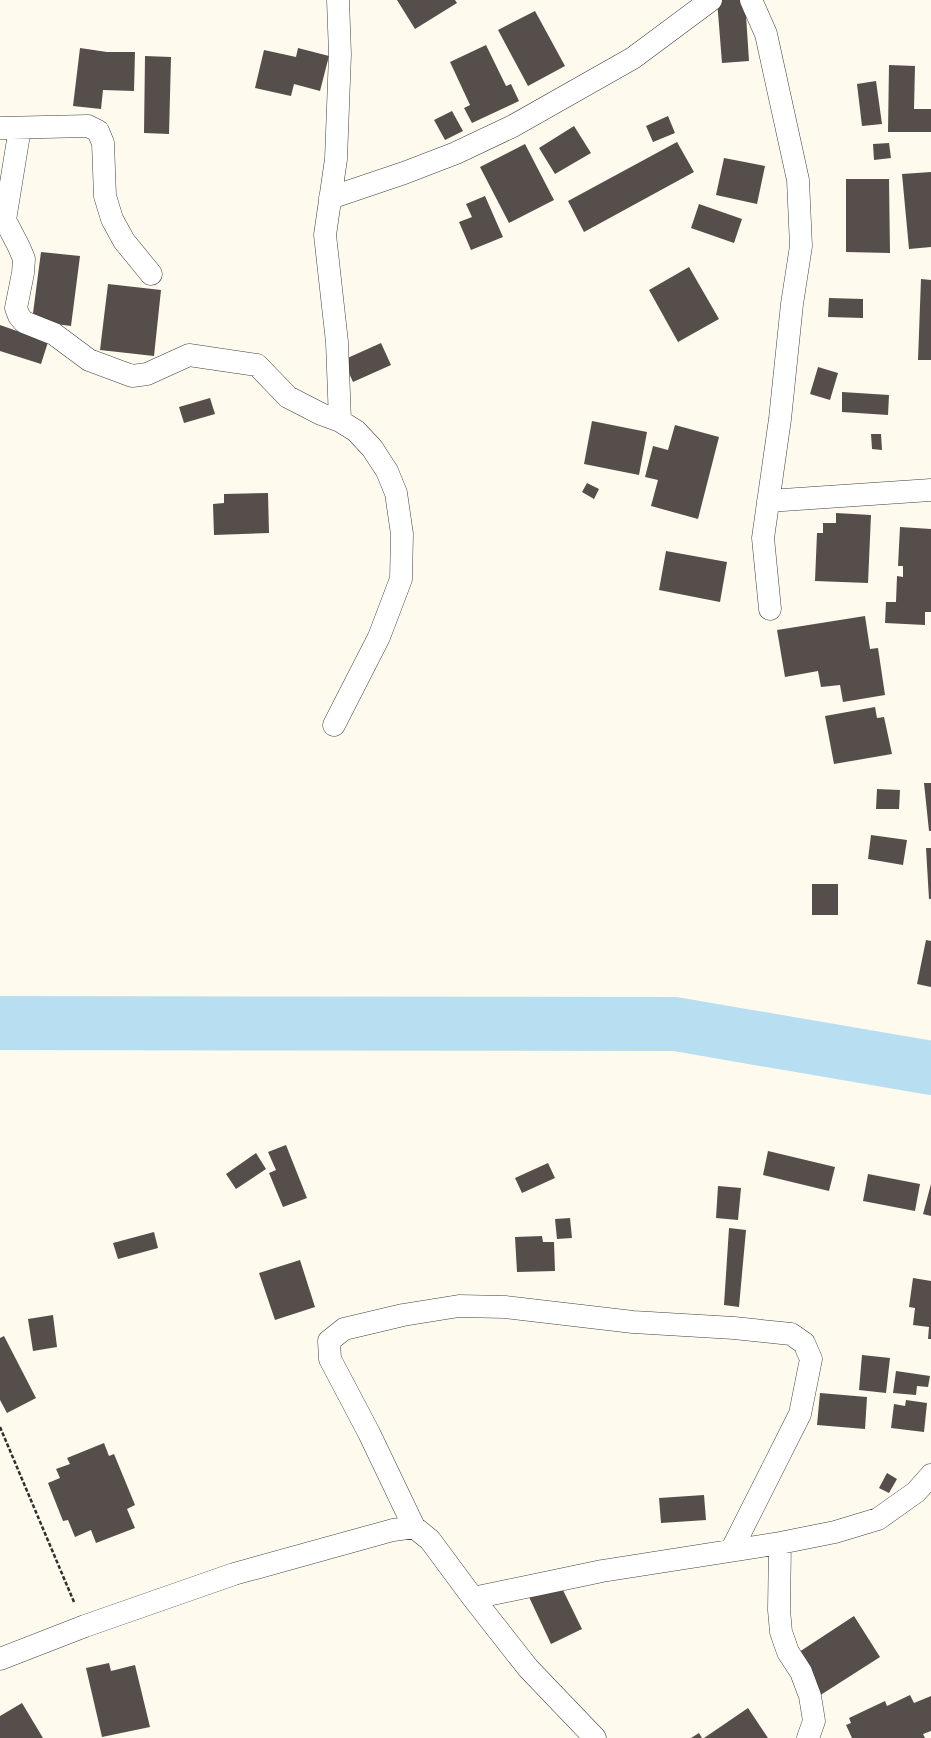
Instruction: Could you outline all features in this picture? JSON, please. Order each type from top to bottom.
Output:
[{"type":"street","points":[[338,0],[340,54],[336,159],[325,235],[337,342],[340,421]]},
{"type":"street","points":[[330,198],[404,173],[456,153],[513,126],[633,58],[711,0]]},
{"type":"street","points":[[751,0],[766,34],[798,180],[801,246],[792,304],[780,419],[762,538],[770,610]]},
{"type":"street","points":[[151,274],[124,241],[112,219],[105,196],[103,143],[98,131],[88,126],[10,128],[5,220],[24,259],[24,273],[16,308],[19,316],[24,322],[54,334],[89,360],[132,376],[147,374],[189,355],[257,365],[288,397],[321,414],[340,421],[356,431],[372,448],[387,471],[396,493],[402,534],[401,579],[379,637],[334,725]]},
{"type":"street","points":[[768,501],[931,490]]},
{"type":"street","points":[[595,1738],[528,1668],[430,1540],[414,1526],[369,1433],[330,1359],[329,1341],[344,1329],[403,1315],[459,1306],[505,1308],[633,1322],[734,1328],[791,1334],[804,1343],[811,1358],[800,1414],[732,1549]]},
{"type":"street","points":[[473,1598],[602,1571],[732,1549],[780,1543],[835,1532],[878,1519],[916,1492],[931,1475]]},
{"type":"street","points":[[0,1659],[85,1626],[234,1574],[393,1530],[414,1526]]},
{"type":"street","points":[[780,1543],[779,1610],[781,1632],[788,1652],[801,1672],[810,1696],[814,1721],[808,1738]]},
{"type":"path","points":[[0,1426],[85,1626]]},
{"type":"building","points":[[397,0],[455,0],[457,3],[415,29]]},
{"type":"building","points":[[717,0],[745,0],[749,61],[722,63]]},
{"type":"building","points":[[535,11],[565,66],[528,86],[498,30]]},
{"type":"building","points":[[486,45],[506,86],[511,84],[519,101],[472,123],[464,108],[470,105],[450,62]]},
{"type":"building","points":[[80,48],[107,52],[135,52],[134,91],[103,90],[101,109],[73,106]]},
{"type":"building","points":[[298,48],[329,56],[320,91],[294,84],[291,96],[255,88],[264,50],[296,57]]},
{"type":"building","points":[[145,56],[171,57],[169,134],[144,133]]},
{"type":"building","points":[[889,65],[915,66],[914,109],[931,109],[931,132],[888,132]]},
{"type":"building","points":[[876,81],[882,124],[862,126],[857,84]]},
{"type":"building","points":[[452,111],[463,131],[445,140],[434,120]]},
{"type":"building","points":[[668,116],[675,133],[653,142],[646,126]]},
{"type":"building","points":[[574,126],[591,153],[555,174],[539,148]]},
{"type":"building","points":[[677,142],[694,172],[584,232],[568,201]]},
{"type":"building","points":[[889,143],[891,158],[874,160],[873,144]]},
{"type":"building","points":[[525,144],[554,200],[509,223],[480,167]]},
{"type":"building","points":[[724,158],[765,166],[757,204],[716,195]]},
{"type":"building","points":[[931,172],[931,247],[909,249],[902,174]]},
{"type":"building","points":[[846,179],[889,179],[890,253],[846,252]]},
{"type":"building","points":[[485,196],[503,237],[471,250],[459,222],[472,217],[466,204]]},
{"type":"building","points":[[699,204],[742,219],[734,243],[691,228]]},
{"type":"building","points":[[41,252],[80,256],[71,326],[32,321]]},
{"type":"building","points":[[689,267],[719,319],[678,342],[649,290]]},
{"type":"building","points":[[921,279],[931,280],[931,360],[918,360]]},
{"type":"building","points":[[108,284],[161,290],[154,356],[100,350]]},
{"type":"building","points":[[829,298],[863,299],[863,318],[828,317]]},
{"type":"building","points":[[0,325],[48,342],[41,364],[0,351]]},
{"type":"building","points":[[381,343],[391,365],[353,382],[343,360]]},
{"type":"building","points":[[818,367],[838,373],[830,400],[810,394]]},
{"type":"building","points":[[842,392],[889,395],[888,415],[842,412]]},
{"type":"building","points":[[210,398],[215,414],[184,423],[179,407]]},
{"type":"building","points":[[592,421],[647,432],[639,475],[584,464]]},
{"type":"building","points":[[675,425],[719,437],[698,519],[651,506],[658,480],[645,477],[653,446],[668,450]]},
{"type":"building","points":[[871,434],[881,434],[882,450],[872,449]]},
{"type":"building","points":[[587,483],[599,489],[594,499],[582,492]]},
{"type":"building","points":[[268,493],[269,533],[214,535],[213,504],[224,503],[224,494]]},
{"type":"building","points":[[836,513],[871,515],[868,583],[815,581],[817,533],[823,533],[823,523],[836,523]]},
{"type":"building","points":[[900,527],[931,529],[931,612],[925,612],[925,625],[885,623],[886,602],[896,602],[897,576],[903,577],[903,566],[898,566]]},
{"type":"building","points":[[666,551],[727,562],[720,602],[659,590]]},
{"type":"building","points":[[865,616],[870,649],[878,648],[885,695],[843,702],[840,685],[821,687],[818,671],[785,677],[777,630]]},
{"type":"building","points":[[875,707],[877,718],[884,717],[892,754],[834,764],[825,716]]},
{"type":"building","points":[[924,783],[931,783],[931,831],[929,831]]},
{"type":"building","points":[[877,789],[900,790],[899,809],[876,809]]},
{"type":"building","points":[[871,835],[907,840],[903,865],[868,859]]},
{"type":"building","points":[[926,848],[931,848],[931,899],[929,899]]},
{"type":"building","points":[[812,884],[838,884],[838,915],[812,915]]},
{"type":"building","points":[[926,940],[931,941],[931,987],[917,984]]},
{"type":"building","points":[[286,1145],[307,1198],[283,1207],[269,1173],[276,1170],[268,1152]]},
{"type":"building","points":[[768,1151],[835,1167],[829,1191],[763,1175]]},
{"type":"building","points":[[256,1153],[266,1169],[236,1189],[226,1174]]},
{"type":"building","points":[[548,1163],[555,1178],[522,1193],[515,1178]]},
{"type":"building","points":[[868,1174],[920,1184],[915,1211],[863,1201]]},
{"type":"building","points":[[931,1184],[931,1216],[923,1214]]},
{"type":"building","points":[[718,1186],[741,1188],[738,1220],[716,1218]]},
{"type":"building","points":[[570,1218],[572,1238],[557,1239],[555,1219]]},
{"type":"building","points":[[729,1228],[746,1230],[739,1307],[724,1305]]},
{"type":"building","points":[[154,1232],[158,1248],[118,1259],[113,1243]]},
{"type":"building","points":[[542,1236],[543,1242],[554,1242],[555,1271],[517,1272],[515,1237]]},
{"type":"building","points":[[300,1260],[315,1307],[275,1320],[259,1273]]},
{"type":"building","points":[[913,1278],[931,1281],[931,1339],[928,1339],[929,1327],[913,1325],[915,1308],[909,1307]]},
{"type":"building","points":[[53,1315],[57,1347],[33,1351],[28,1319]]},
{"type":"building","points":[[4,1336],[36,1398],[7,1413],[0,1400],[0,1338]]},
{"type":"building","points":[[862,1355],[890,1358],[886,1393],[859,1390]]},
{"type":"building","points":[[896,1371],[930,1376],[928,1387],[917,1386],[916,1395],[893,1393]]},
{"type":"building","points":[[820,1393],[867,1397],[865,1429],[817,1425]]},
{"type":"building","points":[[906,1400],[927,1403],[924,1432],[891,1428],[894,1404],[905,1406]]},
{"type":"building","points":[[104,1443],[109,1456],[114,1454],[135,1505],[127,1509],[135,1528],[96,1543],[91,1530],[75,1537],[68,1520],[63,1521],[48,1483],[60,1478],[56,1469],[70,1464],[67,1458]]},
{"type":"building","points":[[887,1473],[897,1479],[889,1493],[879,1488]]},
{"type":"building","points":[[704,1495],[706,1520],[661,1523],[659,1498]]},
{"type":"building","points":[[559,1582],[582,1629],[551,1644],[529,1597]]},
{"type":"building","points":[[854,1616],[880,1657],[819,1696],[793,1656]]},
{"type":"building","points":[[109,1663],[111,1671],[135,1665],[150,1727],[102,1737],[86,1668]]},
{"type":"building","points":[[910,1695],[914,1703],[931,1696],[931,1731],[923,1734],[925,1738],[852,1738],[846,1725],[851,1723],[849,1718],[885,1701],[887,1706]]},
{"type":"building","points":[[22,1703],[43,1738],[0,1738],[0,1716]]},
{"type":"building","points":[[748,1708],[768,1738],[704,1738]]},
{"type":"building","points":[[699,1733],[702,1738],[691,1738]]},
{"type":"waterway","points":[[0,1023],[675,1024],[931,1068]]}]
